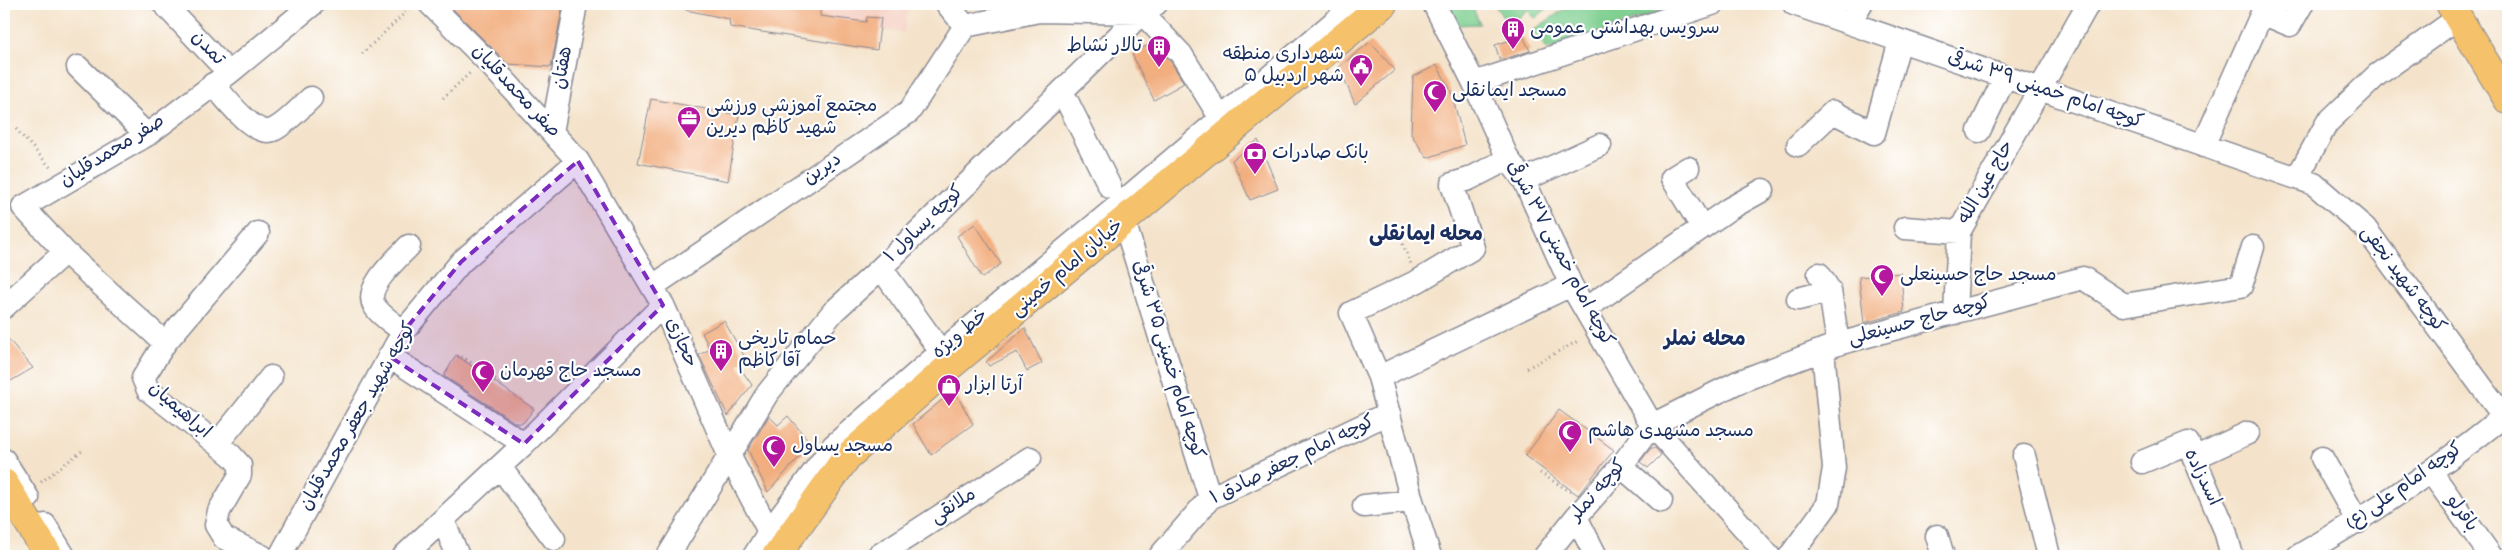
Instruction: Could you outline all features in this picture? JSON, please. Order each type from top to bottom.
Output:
[{"type":"main road","name":"خیابان امام خمینی","points":[[773,550],[847,457],[950,366],[1118,205],[1383,4]]},
{"type":"main road","points":[[2454,11],[2508,100]]},
{"type":"main road","points":[[15,489],[49,556]]},
{"type":"street","name":"تمدن","points":[[164,4],[221,79],[252,126],[262,131],[275,129],[311,98]]},
{"type":"street","name":"صفر محمدقلیان","points":[[65,252],[23,207],[147,135],[221,79],[313,4]]},
{"type":"street","name":"صفر محمدقلیان","points":[[430,4],[485,59],[578,161]]},
{"type":"street","name":"هفتان","points":[[552,132],[576,4]]},
{"type":"street","points":[[947,4],[965,26],[1039,10],[1145,7],[1181,54],[1225,125],[1356,4]]},
{"type":"street","name":"کوچه امام خمینی ۳۷ شرقی","points":[[1434,4],[1474,83],[1508,159],[1524,180],[1571,285],[1652,425],[1769,556]]},
{"type":"street","points":[[1474,83],[1712,4]]},
{"type":"street","name":"کوچه امام خمینی ۳۹ شرقی","points":[[1794,4],[2297,178]]},
{"type":"street","points":[[1849,23],[1861,4]]},
{"type":"street","name":"حاج عین الله","points":[[1956,313],[1960,232],[2088,4]]},
{"type":"street","points":[[2203,146],[2262,13],[2290,25],[2302,4]]},
{"type":"street","name":"کوچه یساول ۱","points":[[668,556],[766,394],[833,312],[881,268],[1145,7]]},
{"type":"street","points":[[2297,178],[2327,123],[2377,76],[2454,11]]},
{"type":"street","name":"دیرین","points":[[404,556],[524,444],[658,296],[909,112],[965,26]]},
{"type":"street","points":[[1798,144],[1833,112],[1874,133],[1900,41]]},
{"type":"street","points":[[78,67],[147,135]]},
{"type":"street","points":[[1979,131],[2005,77]]},
{"type":"street","name":"کوچه امام خمینی ۳۵ شرقی","points":[[1062,91],[1118,205],[1210,498]]},
{"type":"street","points":[[1524,180],[1600,145]]},
{"type":"street","points":[[1430,556],[1412,501],[1379,377],[1351,313],[1418,281],[1473,248],[1452,184],[1469,179],[1508,159]]},
{"type":"street","name":"حجازی","points":[[578,161],[658,296],[773,550]]},
{"type":"street","name":"کوچه شهید جعفر محمدقلیان","points":[[280,556],[403,332],[461,262],[578,161]]},
{"type":"street","points":[[1688,168],[1672,178],[1702,227]]},
{"type":"street","name":"کوچه شهید نجفی","points":[[2297,178],[2314,184],[2365,228],[2506,415]]},
{"type":"street","points":[[1585,309],[1702,227],[1763,190]]},
{"type":"street","name":"خط ویژه","points":[[773,550],[833,446],[941,352],[1118,205]]},
{"type":"street","points":[[1905,228],[1960,232]]},
{"type":"street","name":"ابراهیمیان","points":[[258,233],[166,343],[143,378],[148,390],[231,454],[240,465],[240,475],[219,511],[216,525],[224,538],[262,556]]},
{"type":"street","points":[[403,332],[374,305],[371,295],[374,284],[408,246]]},
{"type":"street","name":"کوچه حاج حسینعلی","points":[[1652,425],[1738,382],[1830,347],[2083,278],[2124,304],[2241,286],[2252,247]]},
{"type":"street","points":[[4,307],[65,252],[166,343]]},
{"type":"street","points":[[881,268],[941,352]]},
{"type":"street","points":[[1790,556],[1828,504],[1834,468],[1830,347],[1824,283],[1798,299]]},
{"type":"street","points":[[1379,377],[1571,285]]},
{"type":"street","points":[[389,356],[524,444]]},
{"type":"street","points":[[217,444],[271,377]]},
{"type":"street","name":"کوچه امام جعفر صادق ۱","points":[[1160,556],[1210,498],[1389,413]]},
{"type":"street","name":"کوچه امام علی (ع)","points":[[2298,556],[2358,522],[2431,472],[2506,415]]},
{"type":"street","name":"کوچه نملر","points":[[1545,556],[1621,466],[1652,425]]},
{"type":"street","points":[[2194,458],[2248,433]]},
{"type":"street","name":"اسدزاده","points":[[2142,462],[2188,443],[2225,530],[2232,556]]},
{"type":"street","points":[[2024,456],[2049,556]]},
{"type":"street","name":"ملانقی","points":[[878,556],[1030,458]]},
{"type":"street","points":[[2322,458],[2358,522]]},
{"type":"street","points":[[4,460],[15,489],[64,556]]},
{"type":"street","points":[[1621,466],[1661,501]]},
{"type":"street","points":[[500,467],[554,539]]},
{"type":"street","name":"باقرلو","points":[[2431,472],[2491,556]]},
{"type":"street","points":[[1364,506],[1412,501]]},
{"type":"street","points":[[1582,510],[1596,556]]},
{"type":"street","points":[[443,520],[458,556]]},
{"type":"path","points":[[362,54],[414,4]]},
{"type":"path","points":[[443,98],[485,59]]},
{"type":"path","points":[[16,130],[64,182]]},
{"type":"path","points":[[1397,230],[1418,281]]},
{"type":"path","points":[[1527,368],[1599,331]]},
{"type":"path","points":[[458,356],[460,355],[499,382]]},
{"type":"path","points":[[15,489],[82,451]]},
{"type":"path","points":[[1540,473],[1582,510]]},
{"type":"highlighted area","points":[[578,161],[663,305],[524,444],[389,356],[403,332],[461,262]]},
{"type":"shaded area","points":[[655,4],[908,4],[904,33],[880,30],[877,50],[730,27],[729,19]]},
{"type":"green space","points":[[1443,4],[1471,4],[1480,24],[1454,25]]},
{"type":"green space","points":[[1494,4],[1553,4],[1535,18],[1527,10],[1509,26]]},
{"type":"green space","points":[[1572,4],[1683,4],[1548,50],[1532,31]]},
{"type":"building","points":[[448,4],[563,4],[551,67],[508,64]]},
{"type":"building","points":[[686,4],[749,4],[793,10],[794,4],[821,4],[820,16],[866,22],[867,17],[881,18],[877,50],[730,27],[729,19],[686,10]]},
{"type":"building","name":"سرویس بهداشتی عمومی","points":[[1523,36],[1530,51],[1500,60],[1495,45]]},
{"type":"building","name":"شهرداری منطقه ۵ شهر اردبیل","points":[[1370,42],[1395,70],[1355,104],[1339,67]]},
{"type":"building","name":"تالار نشاط","points":[[1154,45],[1171,62],[1184,83],[1154,100],[1132,54],[1146,46]]},
{"type":"building","name":"مسجد ایمانقلی","points":[[1437,65],[1451,91],[1465,145],[1427,158],[1411,134],[1413,77]]},
{"type":"building","points":[[651,99],[739,115],[728,181],[638,163]]},
{"type":"building","name":"بانک صادرات","points":[[1258,140],[1278,189],[1250,200],[1232,160]]},
{"type":"building","points":[[975,224],[1001,264],[982,278],[957,236]]},
{"type":"building","name":"مسجد حاج حسینعلی","points":[[1901,273],[1904,312],[1864,323],[1859,277]]},
{"type":"building","name":"حمام تاریخی آقا کاظم","points":[[724,321],[746,359],[738,365],[752,385],[728,416],[699,355],[710,349],[702,333]]},
{"type":"building","points":[[1025,328],[1042,363],[1027,371],[1017,352],[989,366],[986,362]]},
{"type":"building","points":[[4,334],[33,368],[4,385]]},
{"type":"building","name":"مسجد حاج قهرمان","points":[[456,355],[534,409],[523,423],[516,423],[444,376]]},
{"type":"building","name":"آرتا ابزار","points":[[954,390],[973,424],[931,455],[913,424]]},
{"type":"building","name":"مسجد مشهدی هاشم","points":[[1559,410],[1614,450],[1578,495],[1525,456]]},
{"type":"building","name":"مسجد یساول","points":[[769,416],[778,425],[788,416],[811,444],[768,492],[748,450]]},
{"type":"building","points":[[1651,448],[1655,448],[1661,455],[1648,468],[1640,462]]},
{"type":"place","name":"سرویس بهداشتی عمومی","points":[[1513,50]]},
{"type":"place","name":"تالار نشاط","points":[[1159,68]]},
{"type":"place","name":"شهرداری منطقه ۵ شهر اردبیل","points":[[1361,87]]},
{"type":"place","name":"مسجد ایمانقلی","points":[[1435,113]]},
{"type":"place","name":"مجتمع آموزشی ورزشی شهید کاظم دیرین","points":[[689,139]]},
{"type":"place","name":"بانک صادرات","points":[[1255,175]]},
{"type":"place","name":"مسجد حاج حسینعلی","points":[[1882,297]]},
{"type":"place","name":"حمام تاریخی آقا کاظم","points":[[721,372]]},
{"type":"place","name":"مسجد حاج قهرمان","points":[[483,393]]},
{"type":"place","name":"آرتا ابزار","points":[[949,407]]},
{"type":"place","name":"مسجد مشهدی هاشم","points":[[1570,453]]},
{"type":"place","name":"مسجد یساول","points":[[774,468]]},
{"type":"district","name":"محله ایمانقلی","points":[[1426,236]]},
{"type":"district","name":"محله نملر","points":[[1705,341]]}]
